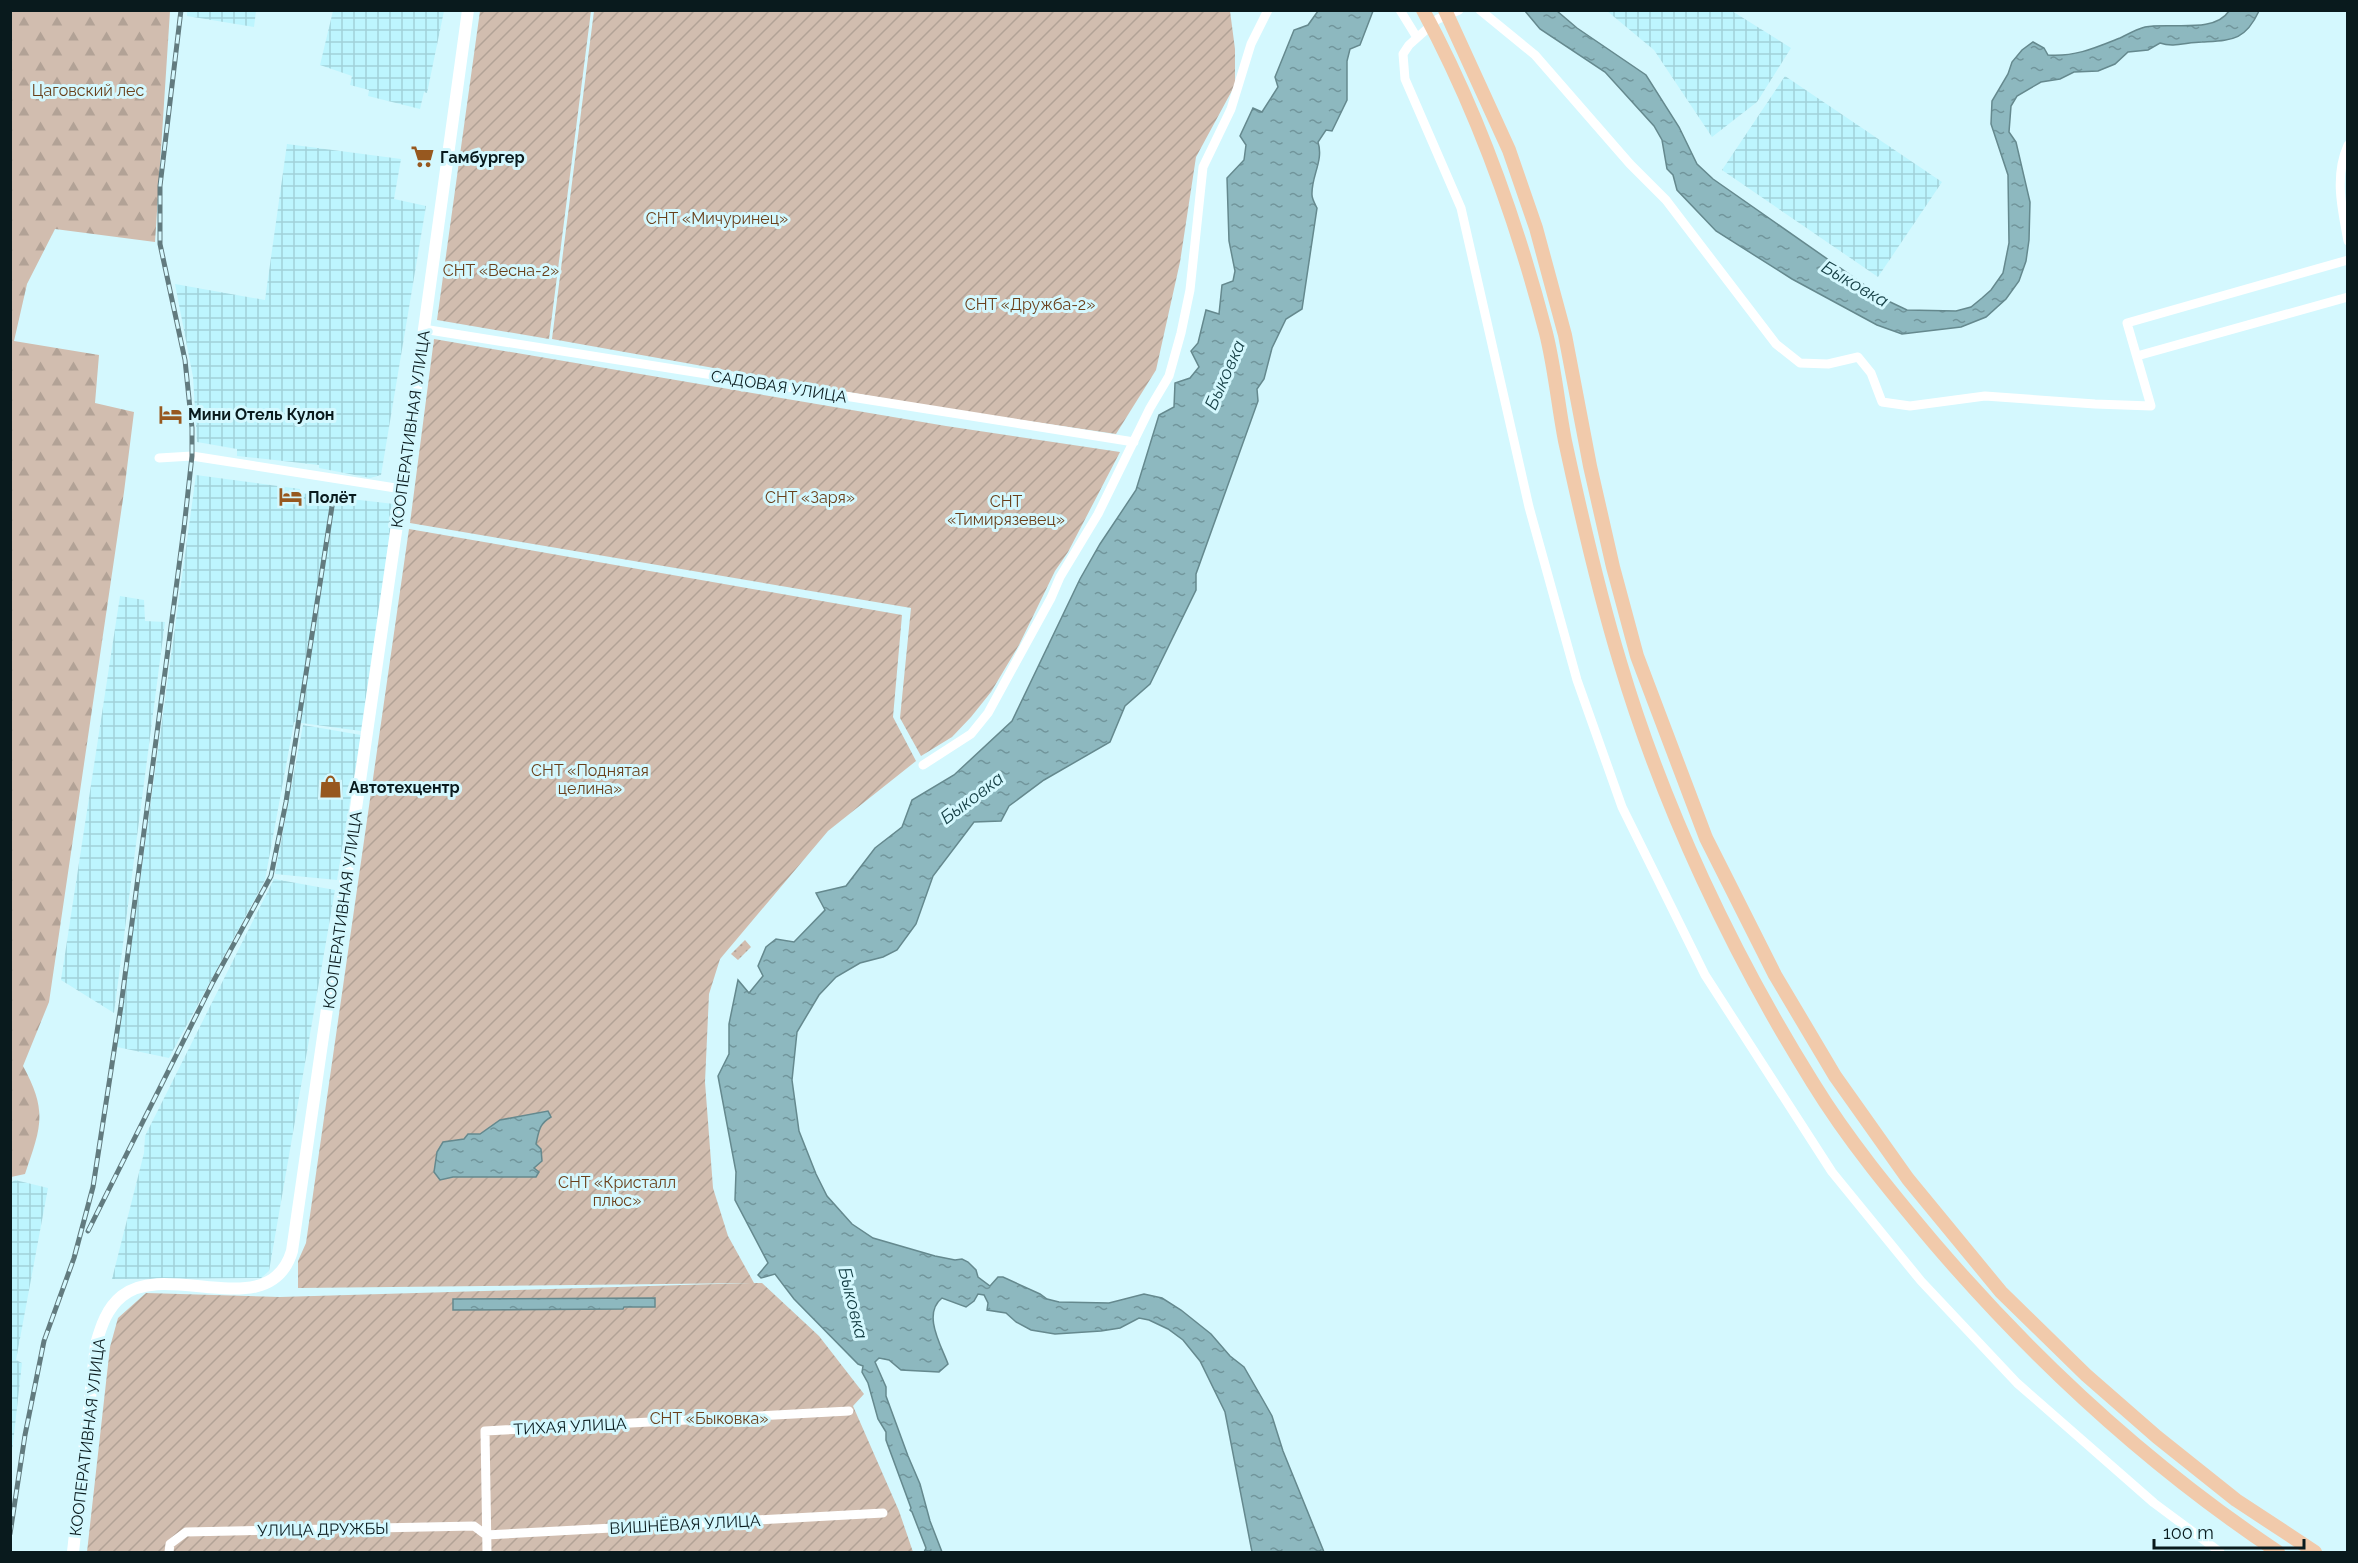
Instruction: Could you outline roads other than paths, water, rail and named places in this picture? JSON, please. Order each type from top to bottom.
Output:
[{"type":"main road","name":"КООПЕРАТИВНАЯ УЛИЦА","points":[[73,1552],[96,1344],[101,1325],[109,1311],[123,1295],[138,1287],[155,1285],[234,1288],[257,1285],[268,1283],[282,1274],[288,1263],[298,1215],[468,10]]},
{"type":"main road","points":[[1423,10],[1488,150],[1517,232],[1547,338],[1572,470],[1620,663],[1687,843],[1756,986],[1815,1086],[1890,1191],[1986,1304],[2080,1396],[2144,1454],[2225,1517],[2278,1552]]},
{"type":"main road","points":[[1445,10],[1509,150],[1536,228],[1565,335],[1595,489],[1637,656],[1706,838],[1774,975],[1834,1076],[1908,1179],[2001,1292],[2086,1375],[2157,1437],[2236,1500],[2315,1552]]},
{"type":"street","points":[[923,765],[971,734],[988,713],[1051,598],[1060,577],[1098,514],[1150,408],[1169,376],[1190,290],[1203,167],[1232,109],[1251,44],[1268,10]]},
{"type":"street","points":[[1400,10],[1416,36]]},
{"type":"street","points":[[1459,10],[1438,19],[1416,36],[1403,54],[1406,79],[1461,208],[1529,507],[1577,680],[1622,807],[1705,975],[1832,1172],[1921,1281],[2017,1383],[2154,1503],[2220,1552]]},
{"type":"street","points":[[1480,10],[1534,55],[1630,164],[1666,200],[1776,344],[1800,363],[1828,364],[1858,357],[1871,373],[1882,402],[1910,406],[1985,396],[2151,406],[2127,322],[2348,260]]},
{"type":"street","points":[[2348,145],[2343,154],[2339,194],[2348,241]]},
{"type":"street","points":[[2137,356],[2348,297]]},
{"type":"street","name":"САДОВАЯ УЛИЦА","points":[[423,329],[1134,442]]},
{"type":"street","points":[[159,458],[192,456],[402,489]]},
{"type":"street","name":"ТИХАЯ УЛИЦА","points":[[487,1552],[485,1431],[849,1411]]},
{"type":"street","name":"ВИШНЁВАЯ УЛИЦА","points":[[486,1535],[883,1513]]},
{"type":"street","name":"УЛИЦА ДРУЖБЫ","points":[[169,1552],[170,1544],[186,1532],[474,1526],[486,1535]]},
{"type":"water","name":"Быковка","points":[[1318,11],[1373,11],[1360,45],[1350,49],[1347,61],[1347,100],[1332,131],[1326,130],[1318,142],[1319,156],[1312,188],[1313,200],[1317,208],[1302,309],[1286,319],[1272,348],[1264,379],[1257,389],[1258,401],[1196,574],[1196,590],[1150,684],[1125,706],[1110,742],[1044,780],[1009,806],[1001,821],[974,822],[933,876],[916,924],[897,950],[883,957],[860,963],[836,977],[819,995],[797,1032],[792,1080],[799,1131],[827,1196],[852,1224],[873,1238],[935,1256],[962,1259],[968,1262],[976,1270],[978,1277],[990,1286],[998,1277],[1003,1277],[1047,1299],[1059,1302],[1109,1303],[1144,1294],[1162,1298],[1211,1334],[1230,1356],[1244,1367],[1272,1416],[1283,1451],[1324,1552],[1252,1552],[1225,1412],[1200,1361],[1183,1340],[1168,1329],[1139,1318],[1120,1328],[1101,1331],[1055,1334],[1031,1330],[1016,1322],[1006,1313],[987,1310],[988,1303],[984,1295],[978,1294],[974,1301],[966,1307],[942,1298],[936,1305],[933,1321],[948,1364],[939,1372],[901,1370],[889,1360],[879,1358],[875,1362],[886,1387],[886,1396],[920,1484],[930,1521],[942,1552],[924,1552],[926,1548],[910,1510],[886,1440],[886,1432],[878,1419],[868,1383],[862,1372],[863,1366],[858,1364],[794,1299],[775,1274],[761,1278],[758,1275],[768,1263],[735,1200],[736,1172],[718,1076],[729,1054],[729,1024],[738,980],[749,993],[763,976],[758,966],[766,947],[776,939],[794,942],[825,910],[816,893],[846,886],[875,848],[902,827],[912,800],[954,775],[1012,721],[1080,579],[1136,490],[1159,415],[1174,407],[1175,383],[1190,378],[1199,367],[1191,351],[1198,343],[1206,310],[1219,314],[1222,285],[1233,281],[1235,271],[1229,241],[1227,178],[1244,160],[1246,145],[1240,136],[1253,108],[1262,112],[1278,87],[1275,77],[1294,30],[1308,25]]},
{"type":"water","name":"Быковка","points":[[1525,11],[1557,11],[1577,28],[1646,75],[1679,127],[1697,164],[1713,179],[1886,300],[1907,310],[1956,311],[1971,307],[1991,290],[2003,273],[2009,243],[2008,175],[1991,124],[1992,101],[2008,74],[2012,62],[2022,50],[2033,42],[2044,48],[2048,55],[2076,53],[2145,27],[2202,25],[2222,18],[2229,11],[2259,11],[2248,28],[2236,37],[2222,41],[2175,45],[2160,43],[2148,50],[2128,52],[2115,64],[2098,71],[2074,72],[2060,79],[2041,82],[2017,96],[2011,106],[2009,132],[2016,142],[2030,202],[2029,240],[2026,261],[2019,281],[2006,299],[1986,317],[1961,327],[1902,334],[1877,325],[1792,279],[1716,231],[1677,190],[1673,175],[1667,169],[1662,140],[1654,126],[1605,72],[1540,29]]},
{"type":"water","points":[[548,1111],[551,1117],[542,1125],[536,1144],[541,1149],[542,1161],[534,1168],[539,1172],[536,1177],[453,1177],[440,1180],[434,1172],[437,1152],[443,1142],[464,1139],[468,1134],[480,1134],[500,1120]]},
{"type":"water","points":[[655,1298],[655,1307],[624,1307],[623,1309],[453,1310],[453,1299]]},
{"type":"railway","points":[[10,1534],[25,1435],[44,1341],[74,1258],[93,1187],[121,1006],[184,528],[192,456],[192,428],[185,360],[160,244],[160,186],[181,10]]},
{"type":"railway","points":[[88,1231],[213,982],[271,876],[286,802],[333,500]]},
{"type":"place","name":"Гамбургер","points":[[422,157]]},
{"type":"place","name":"Мини Отель Кулон","points":[[170,414]]},
{"type":"place","name":"Полёт","points":[[290,497]]},
{"type":"place","name":"Автотехцентр","points":[[331,787]]},
{"type":"park label","name":"Цаговский лес","points":[[88,90]]},
{"type":"park label","name":"СНТ «Мичуринец»","points":[[717,218]]},
{"type":"park label","name":"СНТ «Весна-2»","points":[[501,270]]},
{"type":"park label","name":"СНТ «Дружба-2»","points":[[1030,304]]},
{"type":"park label","name":"СНТ «Заря»","points":[[810,497]]},
{"type":"park label","name":"СНТ «Тимирязевец»","points":[[1006,510]]},
{"type":"park label","name":"СНТ «Поднятая целина»","points":[[590,779]]},
{"type":"park label","name":"СНТ «Кристалл плюс»","points":[[617,1191]]},
{"type":"park label","name":"СНТ «Быковка»","points":[[709,1418]]}]
